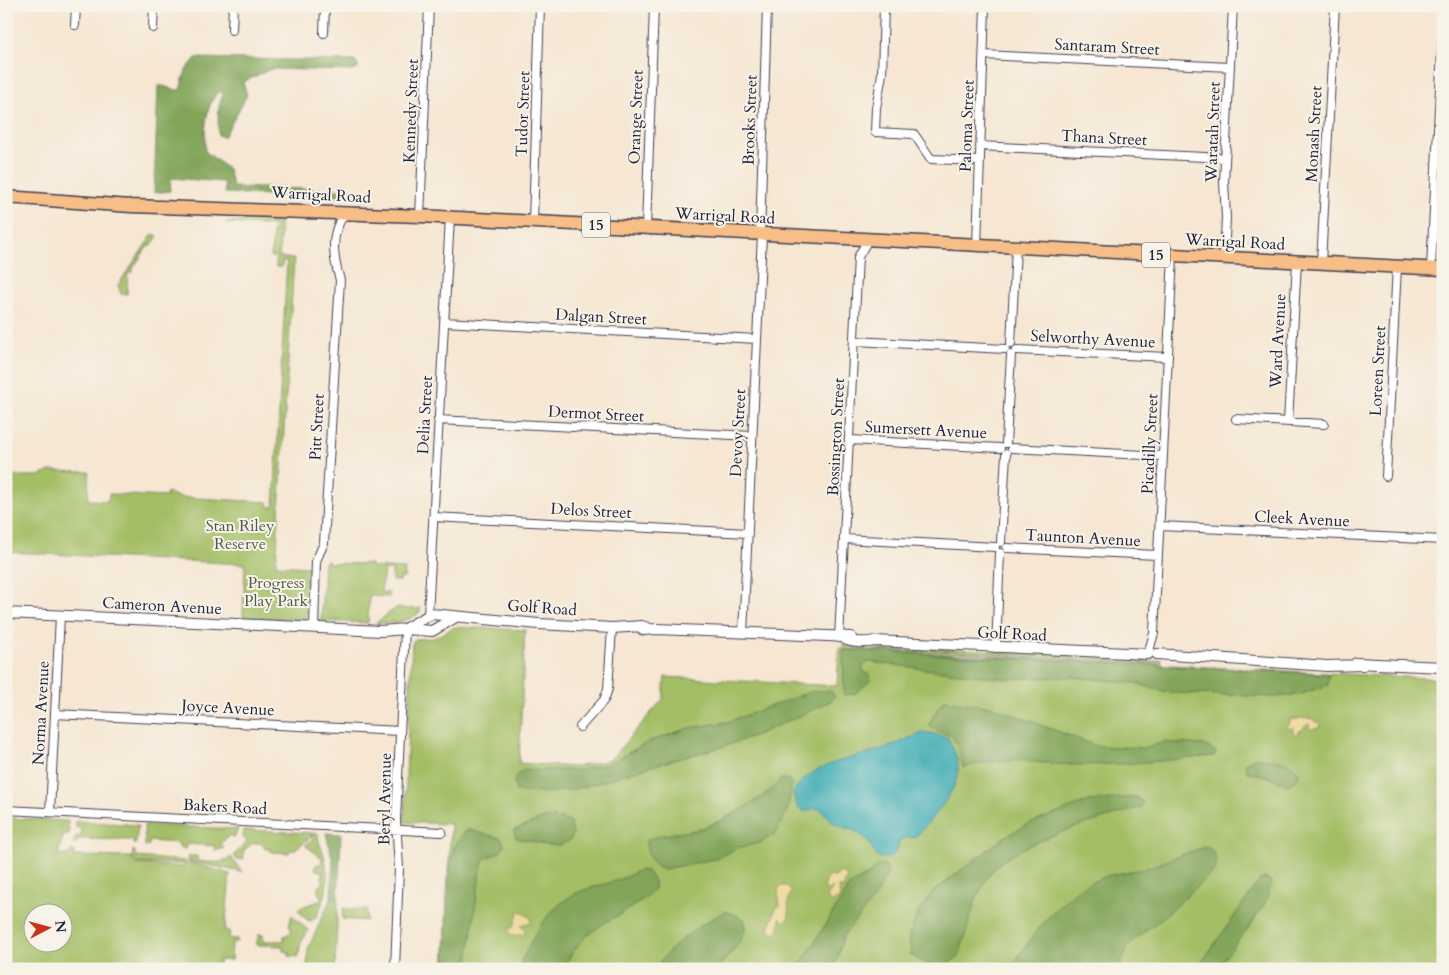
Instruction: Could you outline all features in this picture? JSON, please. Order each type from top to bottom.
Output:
[{"type":"highway","name":"Warrigal Road","points":[[6,197],[131,206],[420,216],[1437,269]]},
{"type":"street","points":[[75,25],[76,6]]},
{"type":"street","points":[[153,28],[154,6]]},
{"type":"street","points":[[232,30],[233,6]]},
{"type":"street","points":[[324,33],[325,6]]},
{"type":"street","name":"Kennedy Street","points":[[420,216],[429,6]]},
{"type":"street","name":"Tudor Street","points":[[533,222],[540,6]]},
{"type":"street","name":"Orange Street","points":[[646,228],[654,6]]},
{"type":"street","name":"Brooks Street","points":[[761,235],[767,6]]},
{"type":"street","points":[[884,6],[882,74],[876,108],[875,132],[914,134],[930,159],[980,161]]},
{"type":"street","name":"Paloma Street","points":[[977,246],[985,6]]},
{"type":"street","name":"Waratah Street","points":[[1224,258],[1225,158],[1233,6]]},
{"type":"street","name":"Monash Street","points":[[1321,263],[1335,6]]},
{"type":"street","points":[[1437,269],[1443,30]]},
{"type":"street","name":"Santaram Street","points":[[984,55],[1230,67]]},
{"type":"street","name":"Thana Street","points":[[980,146],[1225,158]]},
{"type":"street","points":[[324,212],[336,227],[346,213]]},
{"type":"street","name":"Delia Street","points":[[428,616],[450,218]]},
{"type":"street","name":"Pitt Street","points":[[314,628],[316,561],[324,543],[340,280],[334,261],[336,227]]},
{"type":"street","name":"Devoy Street","points":[[743,633],[761,235]]},
{"type":"street","name":"Bossington Street","points":[[842,638],[844,539],[858,256],[868,240]]},
{"type":"street","points":[[996,648],[1016,248]]},
{"type":"street","name":"Picadilly Street","points":[[1153,653],[1173,255]]},
{"type":"street","name":"Ward Avenue","points":[[1288,422],[1296,262]]},
{"type":"street","name":"Loreen Street","points":[[1386,476],[1397,266]]},
{"type":"street","name":"Dalgan Street","points":[[444,322],[757,339]]},
{"type":"street","name":"Selworthy Avenue","points":[[855,341],[1168,357]]},
{"type":"street","name":"Dermot Street","points":[[438,420],[752,436]]},
{"type":"street","points":[[1236,420],[1324,424]]},
{"type":"street","name":"Sumersett Avenue","points":[[850,440],[1163,456]]},
{"type":"street","name":"Delos Street","points":[[433,517],[748,533]]},
{"type":"street","name":"Cleek Avenue","points":[[1160,526],[1443,540]]},
{"type":"street","name":"Taunton Avenue","points":[[844,539],[1158,555]]},
{"type":"street","name":"Cameron Avenue","points":[[6,613],[381,632],[405,629],[429,631],[436,628]]},
{"type":"street","name":"Norma Avenue","points":[[50,812],[60,616]]},
{"type":"street","points":[[424,630],[421,626],[428,616],[438,622],[436,628]]},
{"type":"street","name":"Cameron Avenue","points":[[405,629],[428,616]]},
{"type":"street","name":"Golf Road","points":[[428,616],[628,628],[636,631],[650,629],[842,638],[850,642],[875,641],[996,648],[1153,653],[1308,664],[1327,661],[1423,668],[1443,667]]},
{"type":"street","points":[[436,628],[454,618]]},
{"type":"street","points":[[580,727],[604,700],[608,689],[612,628]]},
{"type":"street","name":"Beryl Avenue","points":[[395,969],[399,881],[396,829],[405,629]]},
{"type":"street","name":"Golf Road","points":[[1423,668],[1443,672]]},
{"type":"street","name":"Joyce Avenue","points":[[55,714],[400,730]]},
{"type":"street","name":"Bakers Road","points":[[6,810],[442,832]]},
{"type":"green space","points":[[196,58],[355,61],[359,68],[353,71],[271,69],[243,82],[247,95],[224,137],[218,135],[219,110],[223,95],[221,91],[211,102],[206,127],[205,151],[228,169],[233,187],[346,190],[347,196],[319,197],[225,193],[224,182],[171,178],[170,191],[154,193],[158,86],[180,90],[186,70]]},
{"type":"green space","name":"Stan Riley Reserve","points":[[249,219],[281,220],[279,257],[294,259],[276,565],[309,567],[306,620],[243,617],[245,564],[6,552],[6,477],[10,476],[39,476],[50,471],[89,472],[88,500],[108,501],[109,494],[166,497],[167,492],[178,497],[268,502],[269,507],[274,507],[287,261],[283,261],[282,267],[276,267],[276,257],[271,257],[273,230],[276,230],[276,226],[226,223]]},
{"type":"green space","points":[[153,234],[158,236],[151,246],[148,246],[133,268],[133,273],[128,272],[127,294],[121,294],[118,285]]},
{"type":"green space","name":"Progress Play Park","points":[[328,560],[329,563],[371,564],[371,567],[405,569],[404,578],[400,578],[400,581],[392,581],[392,570],[384,570],[381,592],[389,593],[388,597],[369,596],[368,623],[321,621],[324,562]]},
{"type":"green space","points":[[420,607],[420,612],[411,618],[393,623],[376,623],[396,608],[418,609]]},
{"type":"green space","points":[[455,627],[525,630],[519,763],[575,767],[610,760],[663,699],[665,677],[837,686],[839,648],[1443,679],[1443,969],[444,969],[451,824],[404,822],[412,643],[416,639],[434,638]]},
{"type":"green space","points":[[843,644],[1139,657],[1151,662],[1161,659],[1162,663],[843,646]]},
{"type":"green space","points":[[843,650],[1329,674],[1328,685],[1302,694],[1276,697],[1170,693],[1135,683],[1072,677],[1006,679],[869,662],[863,665],[863,671],[870,675],[870,681],[854,694],[844,695]]},
{"type":"green space","points":[[813,691],[831,691],[835,697],[829,702],[793,719],[742,740],[580,788],[533,793],[516,791],[514,781],[517,775],[524,770],[578,770],[608,764],[650,741],[689,728],[727,722]]},
{"type":"green space","points":[[945,700],[993,707],[1097,746],[1147,748],[1163,742],[1204,745],[1216,752],[1214,756],[1131,763],[1067,765],[1007,761],[977,764],[963,768],[959,750],[952,736],[936,731],[929,725],[938,708]]},
{"type":"green space","points":[[1254,758],[1279,760],[1290,764],[1299,773],[1297,780],[1288,785],[1266,776],[1247,772],[1245,763]]},
{"type":"green space","points":[[781,779],[788,779],[792,784],[788,808],[777,832],[760,843],[737,848],[715,859],[664,869],[652,862],[647,851],[646,841],[658,836],[692,831],[708,826],[756,801]]},
{"type":"green space","points":[[1136,797],[1143,802],[1140,808],[1061,832],[1020,850],[1004,860],[992,871],[986,880],[972,912],[959,956],[952,961],[935,966],[929,965],[911,955],[909,935],[919,911],[932,893],[1003,838],[1026,825],[1089,801]]},
{"type":"green space","points":[[547,817],[570,822],[573,834],[570,840],[560,845],[551,845],[516,838],[514,830]]},
{"type":"green space","points":[[6,818],[68,821],[69,834],[64,834],[58,854],[69,855],[71,850],[75,851],[75,856],[131,857],[136,864],[183,867],[188,862],[230,874],[225,931],[230,931],[229,938],[237,939],[237,942],[232,942],[231,960],[219,960],[219,969],[6,969]]},
{"type":"green space","points":[[75,821],[138,825],[136,844],[133,844],[133,840],[77,839],[77,844],[73,844],[76,836],[81,836],[81,829],[76,827]]},
{"type":"green space","points":[[144,825],[238,829],[234,839],[230,835],[220,844],[224,848],[215,851],[215,846],[187,844],[186,849],[179,848],[179,843],[149,841],[149,846],[145,846]]},
{"type":"green space","points":[[469,829],[502,839],[504,845],[500,852],[484,859],[480,872],[467,969],[445,969],[447,894],[450,864],[455,845]]},
{"type":"green space","points":[[244,830],[312,833],[311,837],[294,850],[289,850],[289,853],[271,852],[271,849],[265,849],[261,843],[253,843],[243,851],[244,859],[237,860],[234,855],[247,840],[243,838]]},
{"type":"green space","points":[[313,833],[318,833],[326,862],[327,876],[323,903],[315,919],[311,921],[307,920],[298,910],[322,899],[318,892],[318,886],[323,885],[322,872],[315,869],[316,865],[322,863],[322,858],[305,845],[312,840]]},
{"type":"green space","points":[[326,833],[341,834],[338,901],[331,898],[333,861]]},
{"type":"green space","points":[[1207,847],[1215,857],[1215,870],[1161,919],[1134,939],[1126,950],[1119,969],[1011,969],[1047,919],[1070,896],[1082,888],[1101,878],[1149,867]]},
{"type":"green space","points":[[133,850],[135,851],[135,857],[185,861],[185,864],[137,863],[132,857]]},
{"type":"green space","points":[[189,856],[197,856],[197,861],[210,862],[219,862],[231,857],[242,872],[188,861]]},
{"type":"green space","points":[[884,864],[888,872],[876,896],[844,935],[837,960],[831,969],[798,969],[850,885],[868,875],[878,865]]},
{"type":"green space","points":[[639,870],[647,871],[654,881],[654,889],[636,904],[586,936],[563,969],[518,969],[529,945],[543,922],[561,903],[584,890],[619,880]]},
{"type":"green space","points":[[1265,878],[1271,882],[1265,902],[1223,960],[1219,969],[1197,969],[1260,880]]},
{"type":"green space","points":[[331,898],[338,901],[335,969],[307,969],[308,949]]},
{"type":"green space","points":[[343,908],[367,910],[367,921],[342,919]]},
{"type":"green space","points":[[726,911],[744,919],[744,933],[737,946],[716,969],[654,969],[670,950],[687,936],[704,923]]},
{"type":"green space","points":[[292,915],[308,930],[301,943],[298,957],[289,956],[289,952],[283,951],[283,946],[256,945],[259,934],[263,935],[263,941],[284,941],[284,936],[292,932],[289,925]]},
{"type":"sand","points":[[1292,718],[1296,720],[1300,718],[1314,719],[1315,722],[1319,722],[1320,727],[1311,729],[1308,728],[1310,725],[1308,724],[1295,735],[1293,732],[1294,726],[1290,729],[1287,728]]},
{"type":"sand","points":[[841,872],[847,876],[843,889],[839,887],[840,897],[831,903],[827,897],[833,888],[827,890],[824,888],[828,876],[835,877]]},
{"type":"sand","points":[[781,886],[787,886],[791,891],[788,901],[789,917],[784,922],[780,918],[779,930],[773,933],[769,928],[775,910],[780,905],[778,891]]},
{"type":"sand","points":[[519,910],[531,918],[531,922],[521,925],[525,931],[524,935],[511,935],[508,931],[514,926]]},
{"type":"water","points":[[923,733],[932,733],[948,738],[957,757],[958,774],[955,784],[944,804],[915,838],[906,837],[899,841],[897,851],[889,858],[877,857],[862,836],[855,831],[836,824],[820,810],[812,809],[805,812],[797,806],[793,793],[800,783],[819,769],[879,750]]}]
